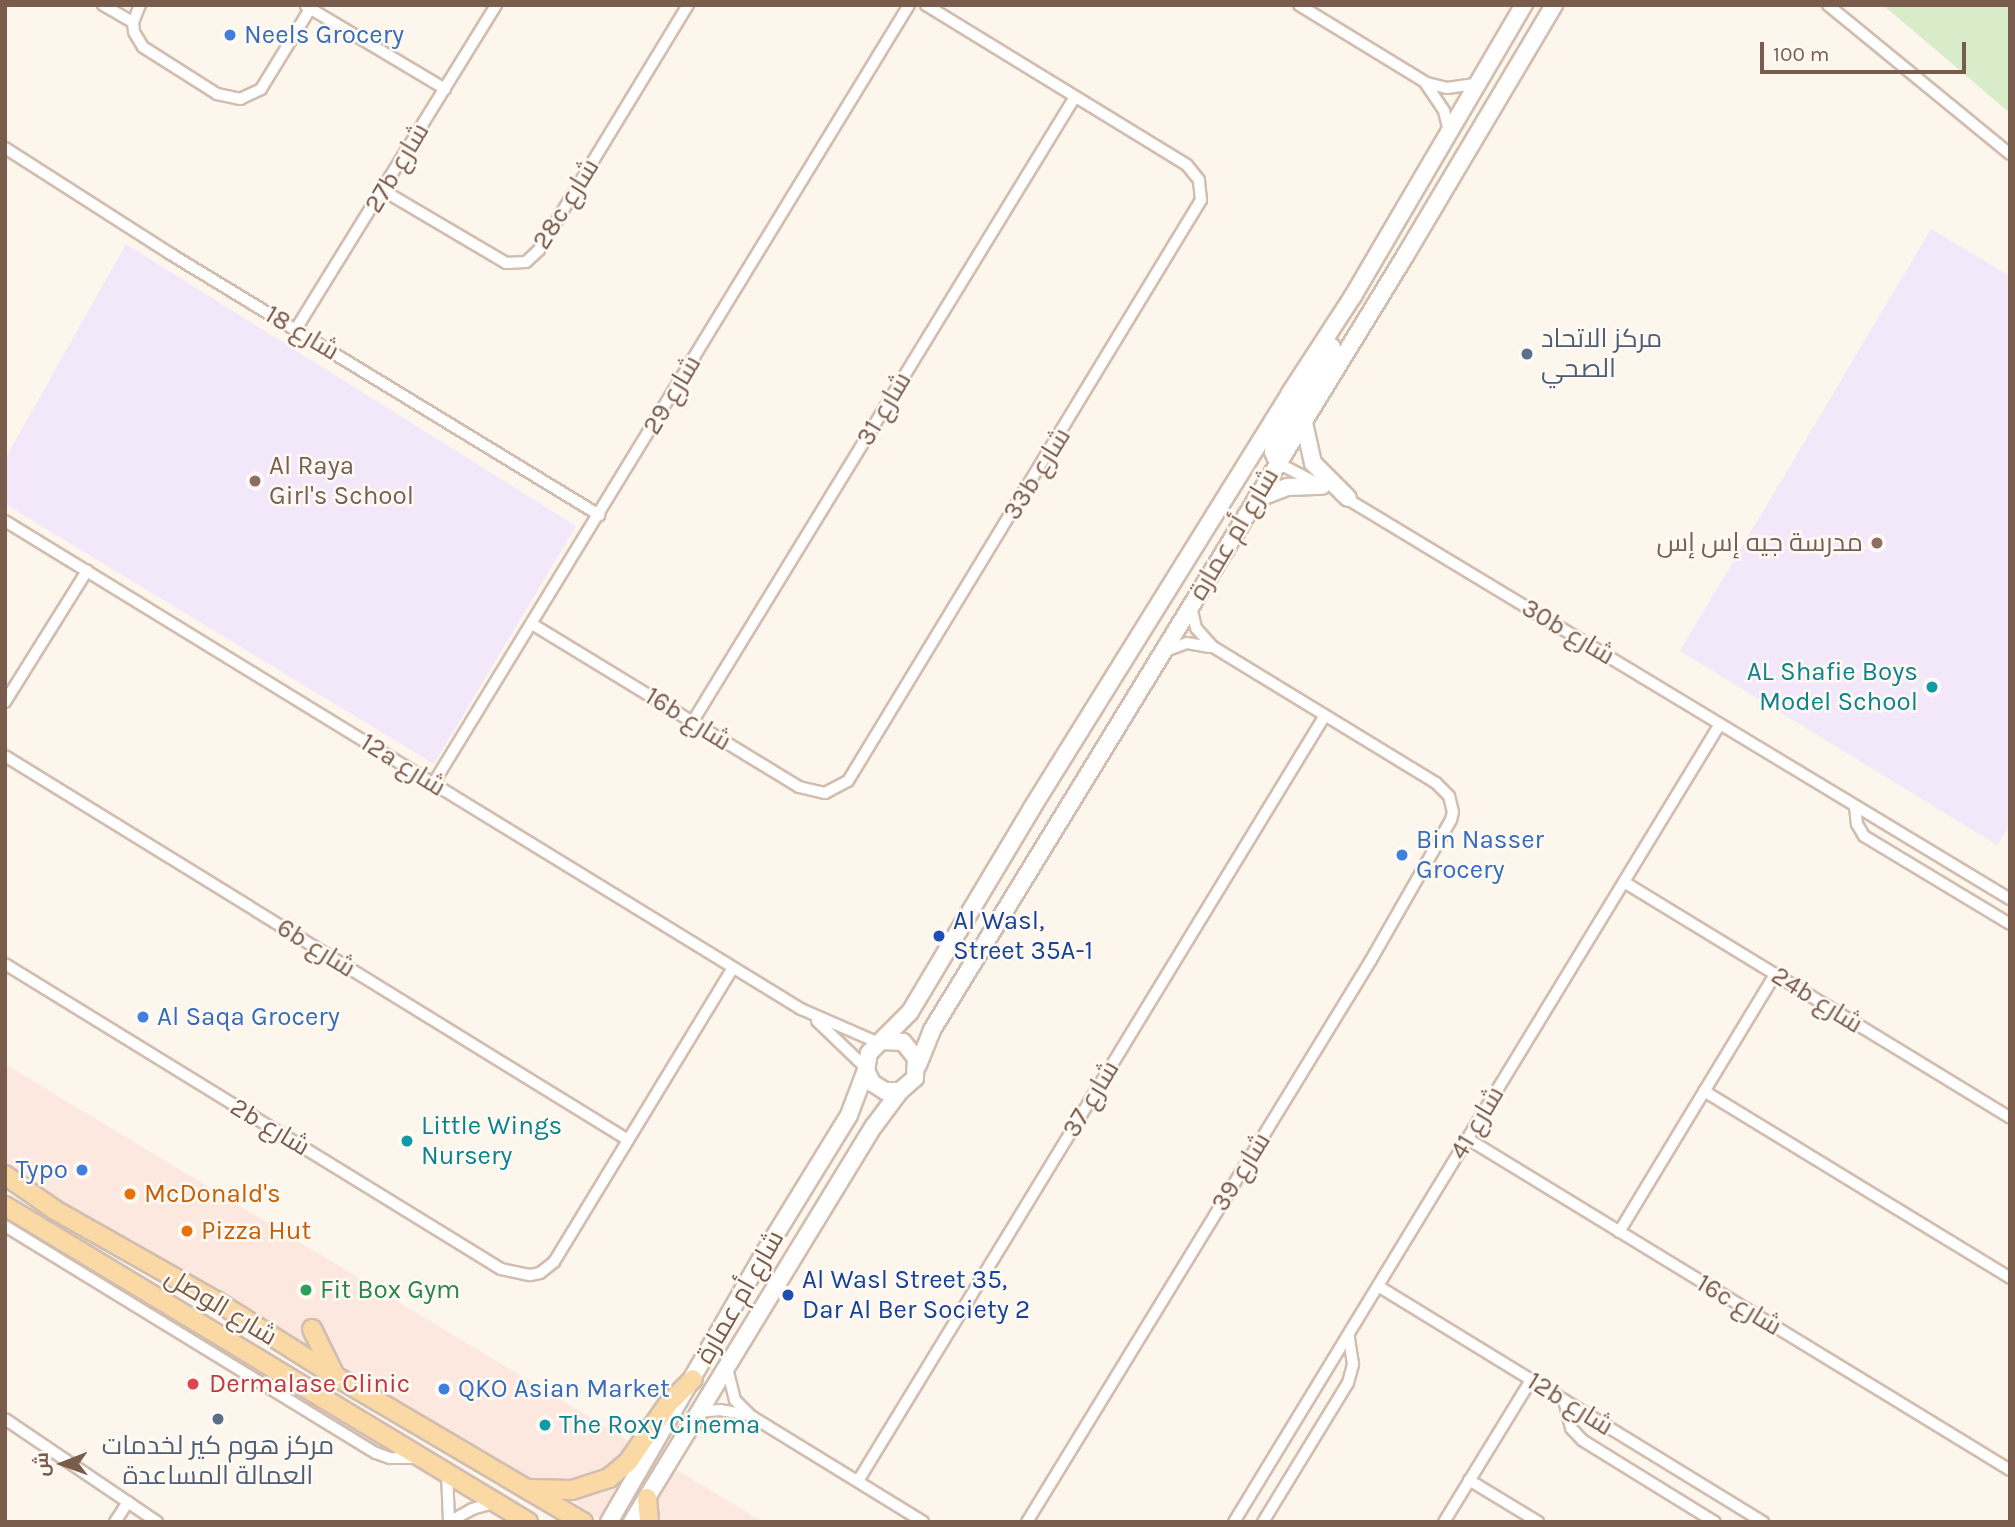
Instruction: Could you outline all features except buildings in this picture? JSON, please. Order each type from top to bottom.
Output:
[{"type":"main road","name":"شارع الوصل","points":[[5,1175],[55,1210],[216,1301],[335,1376],[521,1488],[583,1522]]},
{"type":"main road","points":[[5,1187],[28,1200],[55,1210]]},
{"type":"main road","name":"شارع الوصل","points":[[5,1206],[279,1374],[446,1470],[528,1522]]},
{"type":"main road","points":[[312,1329],[335,1376]]},
{"type":"main road","points":[[521,1488],[572,1490],[609,1478],[628,1462],[668,1404],[693,1379]]},
{"type":"main road","points":[[647,1498],[649,1522]]},
{"type":"street","points":[[103,5],[133,22]]},
{"type":"street","points":[[140,5],[133,22],[138,40],[144,47],[217,94],[240,100],[261,89],[307,7],[445,89]]},
{"type":"street","name":"27b شارع","points":[[296,329],[384,191],[496,5]]},
{"type":"street","name":"28c شارع","points":[[384,191],[506,263],[526,262],[539,250],[688,5]]},
{"type":"street","name":"شارع 29","points":[[433,784],[909,5]]},
{"type":"street","points":[[926,5],[1075,97]]},
{"type":"street","points":[[1299,5],[1418,78],[1447,88],[1477,83]]},
{"type":"street","name":"شارع أم عمارة","points":[[880,1042],[910,1012],[1045,787],[1353,296],[1524,5]]},
{"type":"street","name":"شارع أم عمارة","points":[[918,1065],[932,1030],[1304,423],[1554,5]]},
{"type":"street","points":[[1828,5],[2010,154]]},
{"type":"street","points":[[1418,78],[1439,101],[1449,131]]},
{"type":"street","name":"33b شارع","points":[[848,781],[1198,210],[1202,190],[1194,172],[1187,165],[1075,97]]},
{"type":"street","name":"شارع 31","points":[[693,721],[1075,97]]},
{"type":"street","name":"شارع 18","points":[[5,148],[599,515]]},
{"type":"street","points":[[1278,463],[1273,452],[1275,441],[1336,342],[1353,296]]},
{"type":"street","points":[[1304,423],[1313,463],[1348,498]]},
{"type":"street","name":"30b شارع","points":[[1278,463],[1348,498],[1855,806],[2008,894]]},
{"type":"street","points":[[1256,499],[1289,487],[1322,486]]},
{"type":"street","name":"12a شارع","points":[[5,521],[801,1009],[833,1034],[865,1068]]},
{"type":"street","points":[[5,702],[87,571]]},
{"type":"street","points":[[1191,606],[1196,628],[1213,648],[1324,717]]},
{"type":"street","name":"16b شارع","points":[[532,624],[811,792],[837,789],[848,781]]},
{"type":"street","points":[[1161,653],[1187,643],[1213,648]]},
{"type":"street","name":"شارع 39","points":[[1027,1522],[1364,972],[1451,820],[1452,804],[1444,789],[1324,717]]},
{"type":"street","name":"شارع 37","points":[[858,1481],[1324,717]]},
{"type":"street","name":"شارع 41","points":[[1234,1522],[1720,724]]},
{"type":"street","name":"6b شارع","points":[[5,756],[628,1140]]},
{"type":"street","points":[[1855,806],[1857,824],[1864,836],[2010,924]]},
{"type":"street","name":"24b شارع","points":[[1624,882],[2010,1118]]},
{"type":"street","name":"2b شارع","points":[[5,964],[500,1269],[520,1275],[540,1273],[554,1262],[628,1140]]},
{"type":"street","points":[[628,1140],[733,968]]},
{"type":"street","points":[[1619,1231],[1774,974]]},
{"type":"street","name":"12a شارع","points":[[801,1009],[880,1042]]},
{"type":"street","points":[[880,1042],[903,1042],[913,1051],[918,1065],[911,1084],[900,1091],[878,1088],[865,1068],[869,1053],[880,1042]]},
{"type":"street","name":"شارع أم عمارة","points":[[610,1522],[762,1255],[849,1115],[865,1068]]},
{"type":"street","name":"شارع أم عمارة","points":[[632,1522],[874,1126],[900,1091]]},
{"type":"street","points":[[1704,1091],[2010,1278]]},
{"type":"street","name":"16c شارع","points":[[1468,1139],[2009,1470]]},
{"type":"street","name":"شارع الوصل","points":[[5,1226],[376,1453],[390,1458],[423,1457]]},
{"type":"street","name":"12b شارع","points":[[1378,1286],[1763,1522]]},
{"type":"street","points":[[1263,1522],[1351,1377],[1353,1357],[1348,1334]]},
{"type":"street","points":[[727,1368],[735,1400],[751,1416],[923,1522]]},
{"type":"street","points":[[1444,1522],[1531,1380]]},
{"type":"street","points":[[1564,1400],[1572,1428],[1583,1440],[1715,1522]]},
{"type":"street","points":[[698,1412],[730,1410],[751,1416]]},
{"type":"street","points":[[5,1419],[157,1522]]},
{"type":"street","points":[[446,1470],[450,1492],[449,1521]]},
{"type":"street","points":[[1469,1480],[1538,1522]]},
{"type":"street","points":[[115,1522],[128,1502]]},
{"type":"street","points":[[449,1521],[472,1508],[497,1502]]},
{"type":"shaded area","name":"مدرسة جيه إس إس","points":[[1931,229],[2010,276],[2010,825],[1997,845],[1680,651]]},
{"type":"shaded area","name":"Al Raya Girl's School","points":[[126,244],[576,526],[434,764],[5,504],[5,459]]},
{"type":"shaded area","points":[[5,1064],[763,1522],[603,1522],[564,1494],[521,1487],[5,1176]]},
{"type":"green space","points":[[1883,5],[2010,5],[2010,113]]},
{"type":"place","name":"Neels Grocery","points":[[230,35]]},
{"type":"place","name":"مركز الاتحاد الصحي","points":[[1527,354]]},
{"type":"place","name":"Al Raya Girl's School","points":[[255,481]]},
{"type":"place","name":"مدرسة جيه إس إس","points":[[1877,543]]},
{"type":"place","name":"AL Shafie Boys Model School","points":[[1932,687]]},
{"type":"place","name":"Bin Nasser Grocery","points":[[1402,855]]},
{"type":"place","name":"Al Wasl, Street 35A-1","points":[[939,936]]},
{"type":"place","name":"Al Saqa Grocery","points":[[143,1017]]},
{"type":"place","name":"Little Wings Nursery","points":[[407,1141]]},
{"type":"place","name":"Typo","points":[[82,1170]]},
{"type":"place","name":"McDonald's","points":[[130,1194]]},
{"type":"place","name":"Pizza Hut","points":[[187,1231]]},
{"type":"place","name":"Fit Box Gym","points":[[306,1290]]},
{"type":"place","name":"Al Wasl Street 35, Dar Al Ber Society 2","points":[[788,1295]]},
{"type":"place","name":"Dermalase Clinic","points":[[193,1384]]},
{"type":"place","name":"QKO Asian Market","points":[[444,1389]]},
{"type":"place","name":"مركز هوم كير لخدمات العمالة المساعدة","points":[[218,1419]]},
{"type":"place","name":"The Roxy Cinema","points":[[545,1425]]}]
